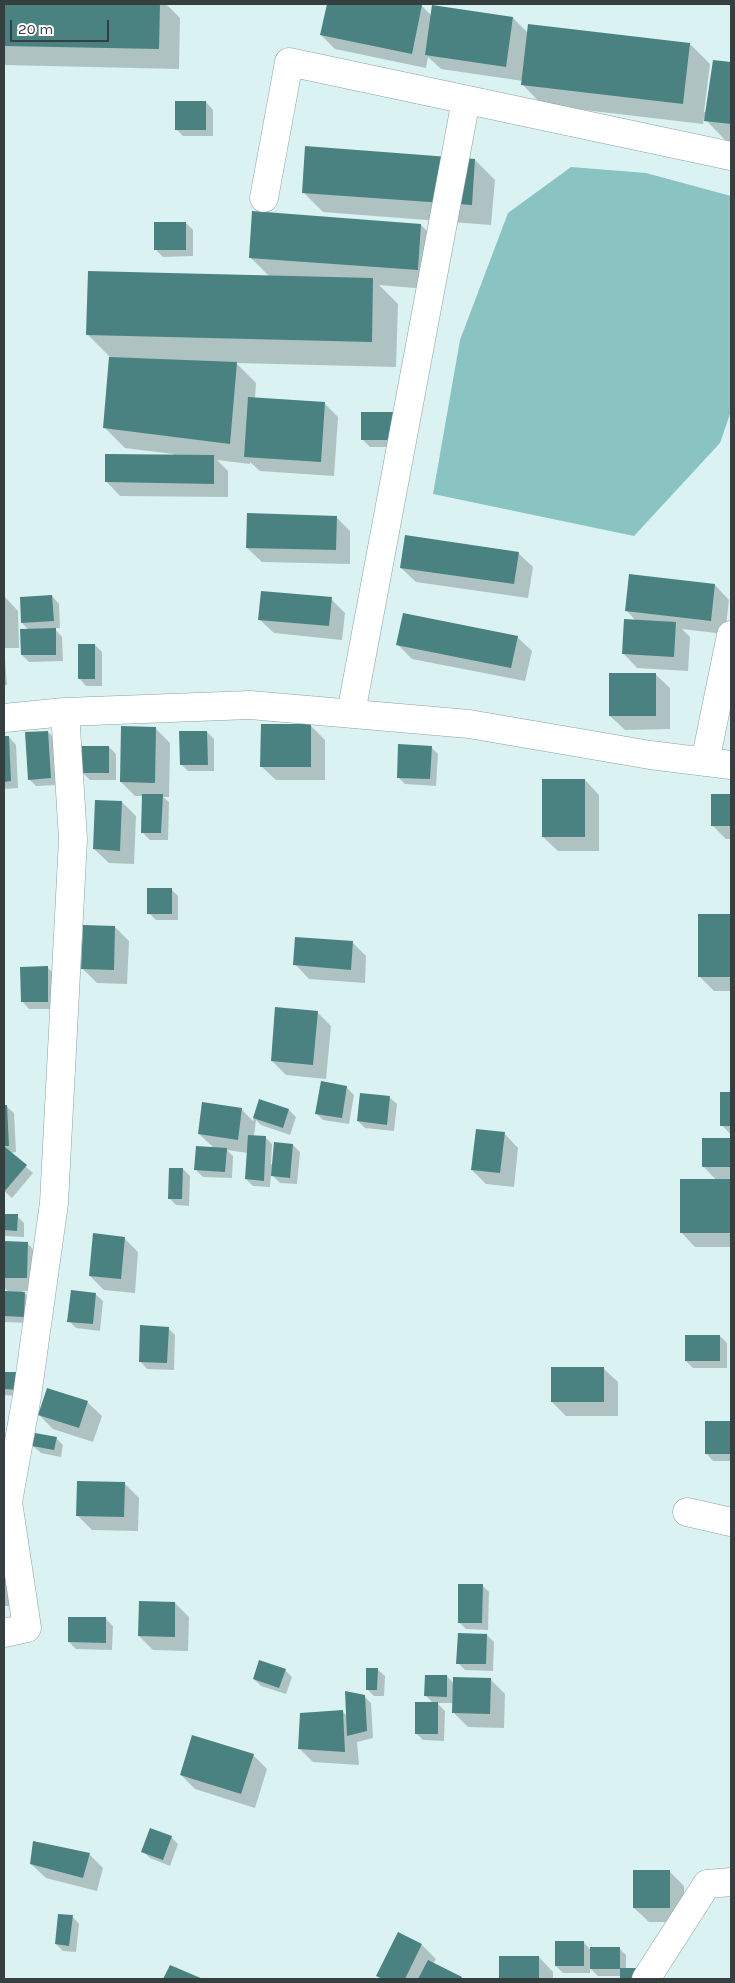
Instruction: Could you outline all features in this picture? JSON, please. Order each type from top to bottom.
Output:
[{"type":"street","points":[[264,198],[289,62],[731,156]]},
{"type":"street","points":[[351,713],[466,100]]},
{"type":"street","points":[[4,718],[65,712],[250,705],[469,724],[650,755],[718,763],[731,635]]},
{"type":"street","points":[[4,1633],[27,1628],[8,1502],[27,1396],[54,1203],[73,839],[65,712]]},
{"type":"street","points":[[686,1512],[731,1522]]},
{"type":"street","points":[[646,1979],[707,1884],[731,1882]]},
{"type":"water","points":[[571,167],[646,173],[731,196],[731,411],[720,443],[634,536],[433,494],[460,340],[508,213]]},
{"type":"building","points":[[4,4],[160,4],[159,49],[4,46]]},
{"type":"building","points":[[327,4],[422,5],[412,54],[320,35]]},
{"type":"building","points":[[432,5],[513,17],[506,67],[425,55]]},
{"type":"building","points":[[528,24],[690,43],[683,104],[521,85]]},
{"type":"building","points":[[713,60],[731,62],[731,124],[704,121]]},
{"type":"building","points":[[175,101],[206,101],[206,130],[175,130]]},
{"type":"building","points":[[305,146],[475,159],[472,205],[302,193]]},
{"type":"building","points":[[252,211],[421,224],[418,270],[249,258]]},
{"type":"building","points":[[154,222],[186,222],[186,250],[154,250]]},
{"type":"building","points":[[88,271],[373,278],[372,342],[86,335]]},
{"type":"building","points":[[109,357],[237,362],[230,444],[103,428]]},
{"type":"building","points":[[248,397],[325,402],[321,462],[244,457]]},
{"type":"building","points":[[361,412],[393,412],[393,440],[361,440]]},
{"type":"building","points":[[105,454],[214,455],[214,484],[105,482]]},
{"type":"building","points":[[247,513],[337,516],[336,550],[246,548]]},
{"type":"building","points":[[405,535],[519,552],[514,584],[400,568]]},
{"type":"building","points":[[629,574],[715,584],[711,621],[625,611]]},
{"type":"building","points":[[261,591],[332,597],[329,626],[258,620]]},
{"type":"building","points":[[52,595],[54,621],[21,623],[20,597]]},
{"type":"building","points":[[403,613],[518,636],[511,668],[396,645]]},
{"type":"building","points":[[624,619],[676,622],[674,657],[622,654]]},
{"type":"building","points":[[56,628],[56,655],[21,655],[20,629]]},
{"type":"building","points":[[78,644],[95,644],[95,679],[78,679]]},
{"type":"building","points":[[609,673],[656,673],[656,716],[609,716]]},
{"type":"building","points":[[261,724],[311,724],[311,767],[260,767]]},
{"type":"building","points":[[121,726],[156,727],[155,783],[120,782]]},
{"type":"building","points":[[48,731],[51,778],[28,780],[25,732]]},
{"type":"building","points":[[179,731],[207,731],[208,765],[180,765]]},
{"type":"building","points":[[4,736],[9,736],[11,781],[4,782]]},
{"type":"building","points":[[398,744],[432,746],[430,779],[397,778]]},
{"type":"building","points":[[82,746],[109,746],[109,773],[82,773]]},
{"type":"building","points":[[542,779],[585,779],[585,837],[542,837]]},
{"type":"building","points":[[142,794],[163,794],[161,833],[141,833]]},
{"type":"building","points":[[711,794],[731,794],[731,826],[711,826]]},
{"type":"building","points":[[95,800],[122,801],[120,851],[93,849]]},
{"type":"building","points":[[147,888],[172,888],[172,914],[147,914]]},
{"type":"building","points":[[698,914],[731,914],[731,977],[698,977]]},
{"type":"building","points":[[83,925],[115,926],[114,970],[81,969]]},
{"type":"building","points":[[295,937],[353,941],[351,970],[293,965]]},
{"type":"building","points":[[48,966],[48,1002],[21,1002],[20,967]]},
{"type":"building","points":[[275,1007],[318,1011],[313,1065],[271,1061]]},
{"type":"building","points":[[321,1081],[347,1086],[342,1118],[315,1114]]},
{"type":"building","points":[[720,1092],[731,1092],[731,1126],[720,1126]]},
{"type":"building","points":[[360,1093],[390,1096],[387,1125],[357,1121]]},
{"type":"building","points":[[259,1099],[289,1109],[283,1128],[253,1118]]},
{"type":"building","points":[[202,1102],[242,1108],[238,1140],[198,1134]]},
{"type":"building","points":[[4,1105],[7,1105],[9,1146],[4,1146]]},
{"type":"building","points":[[476,1129],[505,1132],[500,1173],[471,1170]]},
{"type":"building","points":[[248,1135],[266,1136],[264,1181],[245,1179]]},
{"type":"building","points":[[702,1138],[731,1138],[731,1167],[702,1167]]},
{"type":"building","points":[[274,1142],[293,1144],[290,1178],[271,1176]]},
{"type":"building","points":[[196,1146],[227,1148],[225,1172],[194,1170]]},
{"type":"building","points":[[5,1147],[27,1165],[4,1192],[4,1149]]},
{"type":"building","points":[[169,1168],[183,1168],[182,1199],[168,1199]]},
{"type":"building","points":[[680,1179],[731,1179],[731,1233],[680,1233]]},
{"type":"building","points":[[4,1214],[18,1214],[17,1231],[4,1230]]},
{"type":"building","points":[[93,1233],[125,1237],[121,1279],[89,1276]]},
{"type":"building","points":[[4,1241],[28,1242],[27,1278],[4,1278]]},
{"type":"building","points":[[71,1290],[96,1293],[93,1324],[67,1322]]},
{"type":"building","points":[[4,1291],[25,1292],[24,1317],[4,1316]]},
{"type":"building","points":[[140,1325],[169,1327],[167,1363],[139,1362]]},
{"type":"building","points":[[685,1335],[720,1335],[720,1361],[685,1361]]},
{"type":"building","points":[[551,1367],[604,1367],[604,1402],[551,1402]]},
{"type":"building","points":[[4,1372],[19,1372],[19,1390],[4,1389]]},
{"type":"building","points":[[47,1388],[88,1401],[79,1428],[38,1415]]},
{"type":"building","points":[[705,1421],[731,1421],[731,1454],[705,1454]]},
{"type":"building","points":[[35,1433],[57,1437],[54,1450],[32,1446]]},
{"type":"building","points":[[77,1481],[125,1482],[124,1517],[76,1516]]},
{"type":"building","points":[[458,1584],[483,1584],[482,1623],[458,1623]]},
{"type":"building","points":[[139,1601],[175,1602],[175,1637],[138,1636]]},
{"type":"building","points":[[68,1617],[106,1617],[106,1643],[68,1642]]},
{"type":"building","points":[[458,1633],[487,1634],[486,1664],[456,1664]]},
{"type":"building","points":[[259,1660],[286,1669],[279,1688],[253,1679]]},
{"type":"building","points":[[366,1668],[378,1668],[377,1690],[366,1690]]},
{"type":"building","points":[[425,1675],[447,1675],[447,1697],[424,1696]]},
{"type":"building","points":[[453,1677],[491,1678],[490,1714],[452,1713]]},
{"type":"building","points":[[345,1691],[365,1695],[367,1731],[347,1736]]},
{"type":"building","points":[[415,1702],[438,1702],[438,1734],[415,1734]]},
{"type":"building","points":[[343,1710],[345,1752],[298,1749],[300,1713]]},
{"type":"building","points":[[192,1735],[254,1754],[241,1794],[180,1775]]},
{"type":"building","points":[[150,1828],[172,1836],[163,1860],[141,1852]]},
{"type":"building","points":[[33,1841],[90,1853],[83,1878],[30,1864]]},
{"type":"building","points":[[633,1870],[670,1870],[670,1908],[633,1908]]},
{"type":"building","points":[[58,1914],[73,1915],[69,1946],[55,1944]]},
{"type":"building","points":[[398,1932],[422,1944],[405,1979],[383,1979],[376,1976]]},
{"type":"building","points":[[555,1941],[584,1941],[584,1966],[555,1966]]},
{"type":"building","points":[[590,1947],[620,1947],[620,1969],[590,1969]]},
{"type":"building","points":[[499,1956],[539,1956],[539,1979],[499,1979]]},
{"type":"building","points":[[428,1960],[462,1977],[461,1979],[418,1979]]},
{"type":"building","points":[[170,1965],[203,1979],[163,1979]]},
{"type":"building","points":[[620,1968],[653,1968],[653,1979],[620,1979]]}]
